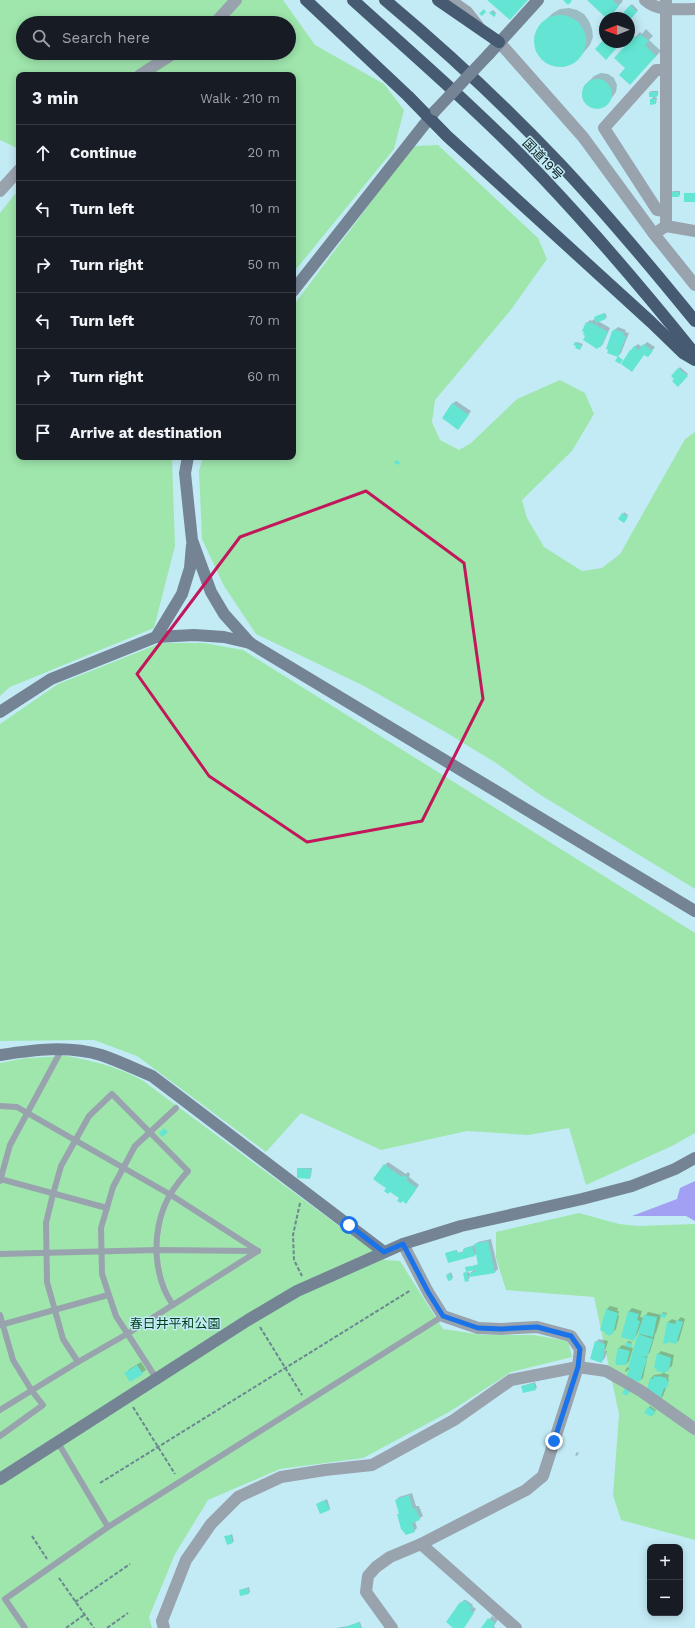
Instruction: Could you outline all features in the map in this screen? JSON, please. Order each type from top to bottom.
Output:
[{"type":"highway","points":[[306,0],[408,96],[433,115],[683,353],[695,360]]},
{"type":"highway","name":"国道19号","points":[[353,0],[473,108],[542,177],[604,244],[695,354]]},
{"type":"highway","name":"国道19号","points":[[386,0],[492,95],[559,163],[641,256],[695,321]]},
{"type":"highway","points":[[438,0],[499,42]]},
{"type":"street","points":[[221,16],[236,0]]},
{"type":"street","points":[[450,0],[467,12],[481,30]]},
{"type":"street","points":[[296,287],[433,115],[538,0]]},
{"type":"street","points":[[645,0],[650,4],[666,4],[695,9]]},
{"type":"street","points":[[666,4],[666,226]]},
{"type":"street","points":[[499,42],[583,137],[654,234],[695,285]]},
{"type":"street","points":[[145,72],[163,60]]},
{"type":"street","points":[[666,70],[656,70],[604,128],[657,210],[666,211]]},
{"type":"street","points":[[0,191],[16,173]]},
{"type":"street","points":[[654,234],[666,226],[695,231]]},
{"type":"street","points":[[156,637],[182,594],[190,568],[192,540],[185,472],[187,460]]},
{"type":"street","points":[[192,540],[211,592],[224,614],[250,643],[695,911]]},
{"type":"street","points":[[0,712],[51,680],[156,637],[194,635],[224,637],[250,643]]},
{"type":"street","points":[[0,1054],[30,1050],[62,1049],[100,1055],[124,1063],[152,1076],[384,1252]]},
{"type":"street","points":[[0,1479],[156,1378],[296,1291],[403,1244],[460,1226],[582,1199],[632,1186],[695,1158]]},
{"type":"street","points":[[392,1628],[366,1592],[368,1576],[376,1567],[390,1557],[421,1544],[526,1490],[543,1476],[578,1367],[580,1349],[571,1336],[537,1327],[501,1329],[478,1328],[443,1316],[428,1292],[403,1244]]},
{"type":"street","points":[[164,1628],[162,1621],[186,1560],[211,1524],[238,1497],[281,1477],[372,1465],[454,1420],[511,1380],[578,1367],[606,1371],[641,1392],[695,1429]]},
{"type":"street","points":[[421,1544],[516,1628]]},
{"type":"lane","points":[[62,1049],[10,1145],[0,1180],[107,1208]]},
{"type":"lane","points":[[78,1362],[63,1338],[48,1282],[46,1223],[61,1166],[89,1116],[112,1094],[188,1171],[179,1182],[164,1207],[157,1233],[158,1265],[166,1295],[173,1305]]},
{"type":"lane","points":[[0,1106],[17,1107],[125,1167],[258,1251]]},
{"type":"lane","points":[[156,1378],[116,1316],[108,1295],[102,1274],[101,1228],[113,1186],[125,1167],[135,1146],[176,1108]]},
{"type":"lane","points":[[0,1254],[157,1250],[258,1251]]},
{"type":"lane","points":[[0,1410],[127,1334],[258,1251]]},
{"type":"lane","points":[[1,1325],[108,1295]]},
{"type":"lane","points":[[0,1315],[1,1325],[13,1360],[32,1391],[43,1405],[0,1436]]},
{"type":"lane","points":[[25,1628],[5,1600],[108,1527],[443,1316]]},
{"type":"lane","points":[[57,1441],[108,1527]]},
{"type":"path","points":[[300,1200],[292,1235],[294,1260],[304,1279]]},
{"type":"path","points":[[100,1483],[411,1290]]},
{"type":"path","points":[[258,1325],[307,1402]]},
{"type":"path","points":[[132,1406],[180,1482]]},
{"type":"path","points":[[32,1536],[52,1566]]},
{"type":"path","points":[[76,1602],[130,1564]]},
{"type":"path","points":[[59,1578],[94,1628]]},
{"type":"path","points":[[107,1628],[128,1613]]},
{"type":"path","points":[[66,1628],[85,1614]]},
{"type":"highlighted area","points":[[366,491],[464,563],[483,699],[422,821],[307,842],[209,776],[137,674],[240,537]]},
{"type":"green space","points":[[0,0],[283,0],[294,16],[16,16],[16,60],[296,60],[296,18],[315,45],[384,84],[404,110],[394,149],[296,269],[296,72],[16,72],[16,148],[0,140]]},
{"type":"green space","points":[[438,145],[538,238],[547,259],[510,311],[435,400],[432,422],[440,440],[459,450],[471,443],[517,399],[560,380],[585,393],[594,414],[572,451],[522,500],[527,518],[544,547],[582,571],[602,568],[620,554],[685,439],[695,432],[695,889],[539,794],[496,763],[447,733],[364,686],[256,634],[224,586],[202,539],[199,471],[202,460],[296,460],[296,302],[413,146]]},
{"type":"green space","points":[[16,193],[16,460],[172,460],[175,546],[154,628],[10,687],[0,696],[0,213]]},
{"type":"green space","points":[[161,643],[204,643],[243,650],[695,933],[695,1133],[672,1146],[586,1185],[569,1128],[528,1135],[467,1131],[381,1150],[301,1113],[266,1152],[137,1056],[94,1040],[0,1041],[0,724],[58,684]]},
{"type":"green space","name":"春日井平和公園","points":[[67,1056],[106,1065],[142,1080],[385,1260],[400,1261],[443,1329],[483,1335],[534,1335],[568,1341],[572,1357],[511,1372],[449,1412],[363,1458],[280,1469],[208,1500],[175,1554],[149,1617],[152,1628],[0,1628],[0,1063],[26,1058]]},
{"type":"green space","points":[[579,1213],[619,1224],[638,1226],[695,1224],[695,1540],[621,1520],[613,1495],[619,1414],[594,1297],[506,1290],[496,1258],[496,1232]]},
{"type":"shaded area","points":[[695,1181],[695,1221],[686,1216],[632,1216],[677,1199],[680,1188]]},
{"type":"building","points":[[487,0],[528,0],[510,20]]},
{"type":"building","points":[[563,0],[571,0],[572,1],[568,5]]},
{"type":"building","points":[[587,0],[615,0],[613,1],[619,6],[614,12],[600,12]]},
{"type":"building","points":[[630,5],[637,12],[635,14],[635,12],[624,12]]},
{"type":"building","points":[[484,9],[486,12],[482,16],[479,14]]},
{"type":"building","points":[[491,11],[496,15],[494,17],[489,13]]},
{"type":"building","points":[[555,15],[565,15],[579,22],[586,36],[586,46],[579,60],[565,67],[555,67],[545,63],[538,56],[534,46],[534,36],[538,26],[545,19]]},
{"type":"building","points":[[640,34],[649,41],[645,45],[656,56],[630,85],[619,75],[625,68],[614,58],[623,48],[635,48],[635,37],[636,38]]},
{"type":"building","points":[[599,45],[599,48],[617,48],[606,60],[595,49]]},
{"type":"building","points":[[597,79],[608,83],[612,94],[608,105],[597,109],[586,105],[582,94],[586,83]]},
{"type":"building","points":[[649,92],[657,92],[657,97],[649,97]]},
{"type":"building","points":[[650,99],[656,99],[656,104],[650,105]]},
{"type":"building","points":[[671,192],[679,192],[679,197],[671,197]]},
{"type":"building","points":[[684,193],[695,193],[695,202],[684,202]]},
{"type":"building","points":[[604,313],[606,319],[596,323],[594,317]]},
{"type":"building","points":[[586,322],[589,324],[590,322],[608,332],[600,348],[599,347],[597,349],[583,340],[585,336],[583,334],[584,332],[582,331]]},
{"type":"building","points":[[614,329],[624,333],[623,335],[626,337],[618,357],[607,353],[608,350],[606,349]]},
{"type":"building","points":[[575,342],[582,346],[580,350],[575,348],[576,346],[573,345]]},
{"type":"building","points":[[643,344],[653,351],[648,357],[644,355],[632,372],[621,364],[634,346],[639,350]]},
{"type":"building","points":[[618,356],[623,360],[620,364],[615,361]]},
{"type":"building","points":[[678,368],[688,376],[678,387],[672,381],[674,379],[671,376]]},
{"type":"building","points":[[452,403],[469,415],[458,430],[442,418]]},
{"type":"building","points":[[396,460],[400,462],[399,465],[394,463]]},
{"type":"building","points":[[622,513],[628,517],[624,523],[618,519]]},
{"type":"building","points":[[164,1128],[168,1132],[162,1137],[159,1133]]},
{"type":"building","points":[[384,1164],[392,1170],[381,1185],[373,1179]]},
{"type":"building","points":[[297,1168],[311,1169],[310,1179],[297,1178]]},
{"type":"building","points":[[392,1170],[402,1177],[404,1175],[408,1178],[406,1180],[417,1188],[406,1204],[403,1201],[401,1203],[397,1201],[399,1198],[390,1192],[388,1194],[384,1191],[386,1188],[381,1185]]},
{"type":"building","points":[[488,1241],[495,1273],[470,1277],[469,1273],[475,1272],[475,1270],[466,1272],[465,1267],[478,1265],[474,1244]]},
{"type":"building","points":[[472,1246],[475,1256],[448,1263],[445,1253],[456,1250],[457,1253],[463,1252],[463,1249]]},
{"type":"building","points":[[466,1272],[469,1281],[465,1282],[463,1273]]},
{"type":"building","points":[[450,1273],[452,1280],[448,1281],[446,1275]]},
{"type":"building","points":[[606,1309],[618,1313],[613,1334],[611,1333],[610,1336],[600,1330]]},
{"type":"building","points":[[628,1311],[639,1314],[637,1320],[640,1321],[634,1341],[621,1337]]},
{"type":"building","points":[[661,1313],[666,1314],[665,1318],[660,1317]]},
{"type":"building","points":[[644,1315],[657,1317],[653,1337],[640,1334],[638,1332]]},
{"type":"building","points":[[677,1320],[683,1322],[676,1344],[668,1342],[667,1344],[663,1343],[667,1322],[675,1324]]},
{"type":"building","points":[[638,1334],[653,1339],[647,1357],[640,1356],[647,1358],[640,1382],[626,1378]]},
{"type":"building","points":[[595,1341],[605,1344],[602,1363],[590,1359]]},
{"type":"building","points":[[626,1342],[632,1344],[631,1348],[625,1346]]},
{"type":"building","points":[[618,1348],[630,1351],[626,1365],[616,1365],[615,1362]]},
{"type":"building","points":[[657,1353],[671,1358],[669,1371],[666,1370],[665,1373],[656,1371],[657,1369],[654,1368]]},
{"type":"building","points":[[137,1365],[143,1374],[130,1382],[124,1373]]},
{"type":"building","points":[[654,1376],[667,1378],[666,1380],[669,1381],[666,1389],[664,1388],[660,1400],[647,1389],[650,1378],[653,1379]]},
{"type":"building","points":[[534,1383],[536,1390],[523,1393],[521,1386]]},
{"type":"building","points":[[625,1388],[630,1391],[627,1396],[622,1393]]},
{"type":"building","points":[[648,1407],[655,1411],[652,1417],[644,1413]]},
{"type":"building","points":[[409,1495],[413,1509],[416,1509],[420,1520],[412,1523],[415,1532],[406,1535],[401,1529],[395,1500]]},
{"type":"building","points":[[325,1500],[330,1510],[320,1514],[316,1504]]},
{"type":"building","points":[[231,1535],[233,1543],[227,1545],[224,1536]]},
{"type":"building","points":[[248,1588],[249,1594],[240,1596],[239,1590]]},
{"type":"building","points":[[464,1600],[472,1607],[470,1610],[474,1613],[464,1628],[453,1628],[446,1622],[460,1602],[461,1603]]},
{"type":"building","points":[[488,1618],[495,1623],[492,1628],[481,1628]]},
{"type":"building","points":[[359,1622],[361,1628],[343,1628]]},
{"type":"route","points":[[349,1225],[384,1252],[403,1244],[428,1292],[443,1316],[478,1328],[501,1329],[537,1327],[571,1336],[580,1349],[578,1367],[554,1441]]}]
